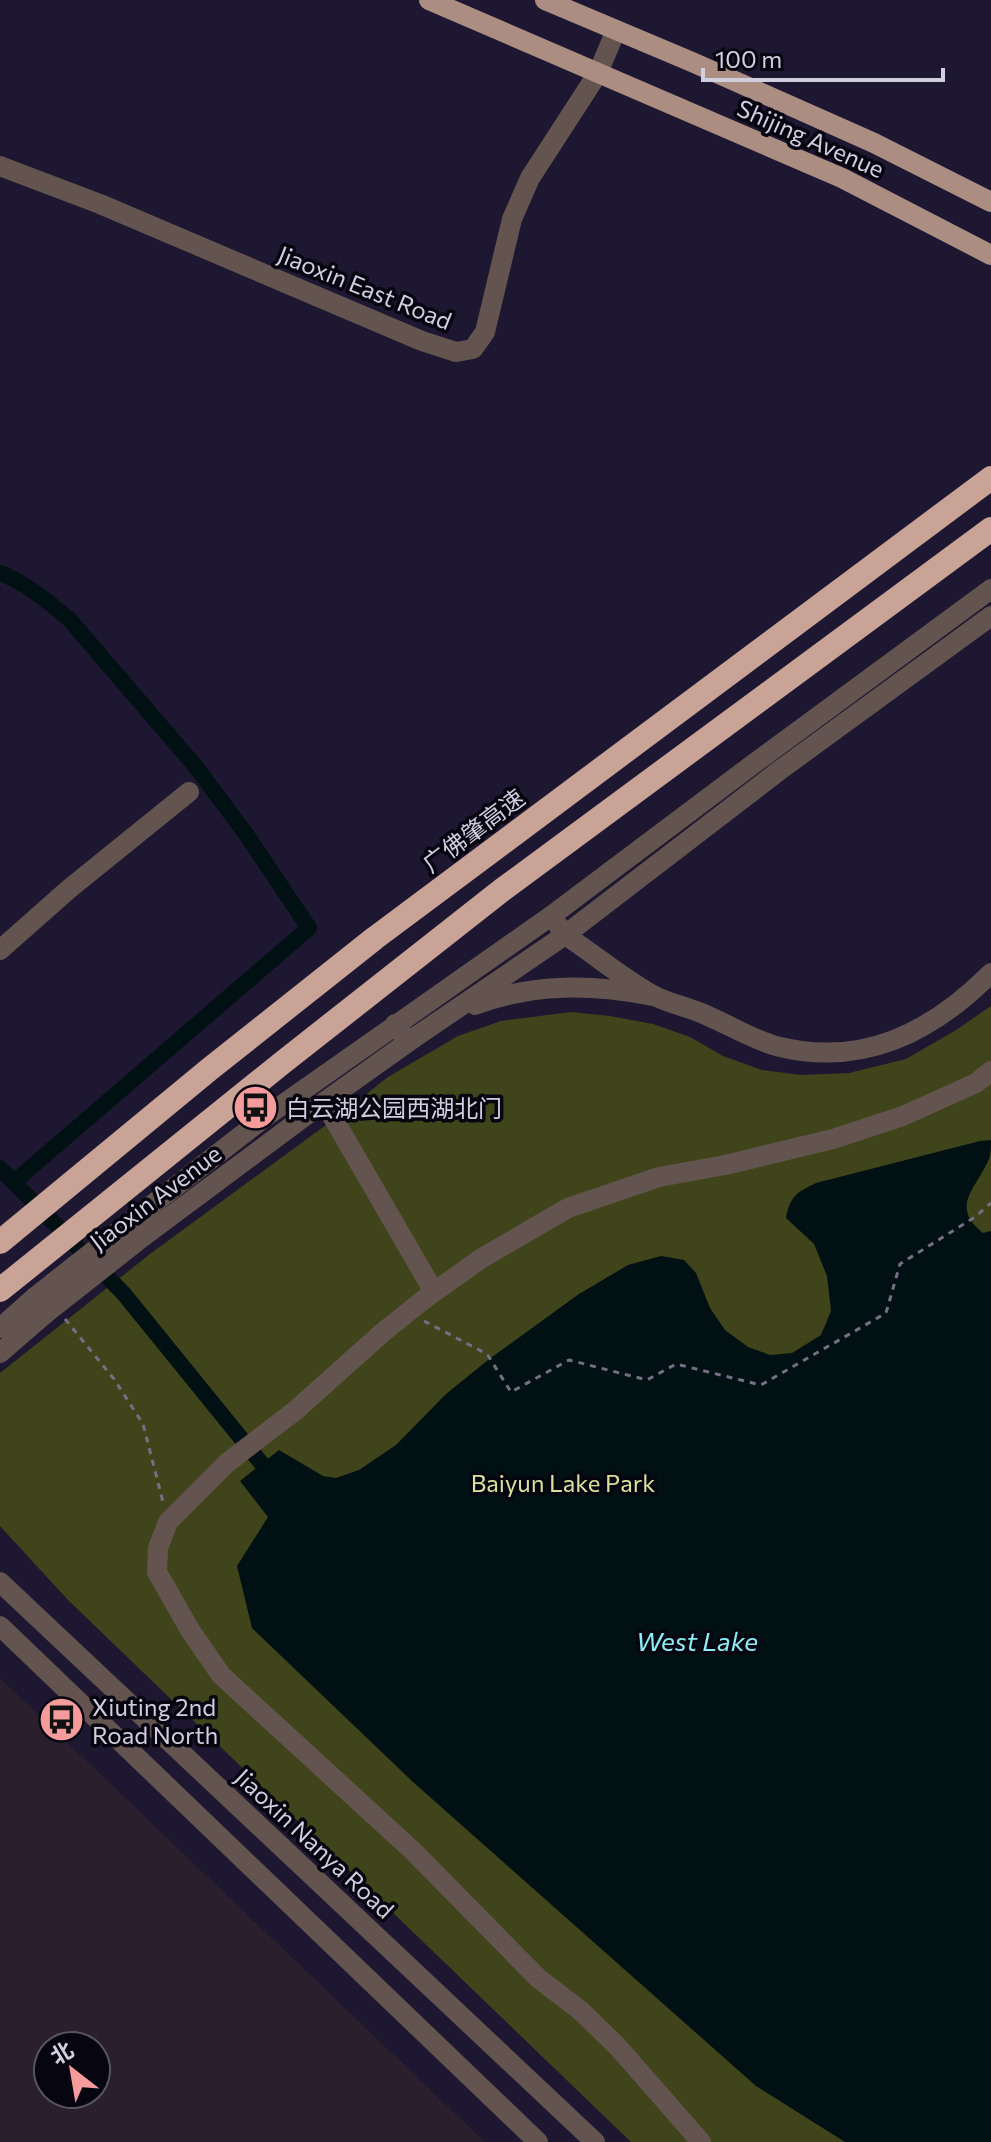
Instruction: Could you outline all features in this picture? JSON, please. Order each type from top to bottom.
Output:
[{"type":"highway","name":"广佛肇高速","points":[[0,1242],[375,938],[991,478]]},
{"type":"highway","points":[[0,1290],[502,890],[991,529]]},
{"type":"main road","name":"Shijing Avenue","points":[[429,0],[842,178],[991,255]]},
{"type":"main road","name":"Shijing Avenue","points":[[545,0],[874,143],[991,202]]},
{"type":"street","name":"Jiaoxin East Road","points":[[0,166],[100,204],[422,341],[456,352],[473,349],[485,332],[512,219],[530,178],[598,73],[616,30]]},
{"type":"street","name":"Jiaoxin Avenue","points":[[0,1353],[46,1308],[265,1117],[551,916],[991,589]]},
{"type":"street","points":[[395,1024],[408,1042],[565,935],[780,770],[991,616]]},
{"type":"street","points":[[0,950],[69,889],[189,792]]},
{"type":"street","name":"Jiaoxin Avenue","points":[[551,916],[565,935],[653,996]]},
{"type":"street","name":"Jiaoxin Avenue","points":[[137,1229],[408,1042],[444,1019],[494,998],[525,990],[599,987],[653,996],[707,1015],[773,1045],[798,1051],[850,1051],[871,1048],[924,1027],[955,1006],[991,973]]},
{"type":"street","points":[[701,2142],[650,2081],[581,2011],[538,1978],[413,1851],[221,1675],[190,1630],[157,1572],[158,1548],[168,1522],[227,1463],[408,1312],[482,1258],[568,1208],[659,1177],[833,1139],[903,1116],[976,1083],[991,1071]]},
{"type":"street","points":[[324,1102],[434,1292]]},
{"type":"street","name":"Jiaoxin Avenue","points":[[0,1328],[46,1308]]},
{"type":"street","name":"Jiaoxin Nanya Road","points":[[0,1582],[595,2142]]},
{"type":"street","points":[[0,1626],[538,2142]]},
{"type":"path","points":[[408,1312],[487,1354],[511,1392],[569,1360],[647,1380],[676,1364],[761,1385],[886,1313],[900,1264],[975,1217],[991,1203]]},
{"type":"path","points":[[46,1308],[114,1379],[143,1424],[168,1522]]},
{"type":"shaded area","points":[[0,1678],[485,2142],[0,2142]]},
{"type":"green space","name":"Baiyun Lake Park","points":[[991,1006],[991,2142],[631,2142],[68,1600],[0,1526],[0,1373],[150,1254],[388,1077],[458,1036],[501,1021],[571,1012],[653,1024],[690,1037],[723,1056],[762,1070],[801,1075],[849,1073],[906,1059]]},
{"type":"water","name":"West Lake","points":[[991,1140],[989,1159],[967,1205],[973,1223],[983,1233],[991,1231],[991,2142],[845,2142],[756,2086],[413,1782],[252,1628],[237,1566],[268,1517],[240,1481],[279,1450],[323,1476],[336,1478],[359,1470],[396,1445],[446,1394],[488,1360],[579,1294],[628,1265],[661,1256],[684,1260],[696,1273],[710,1308],[725,1330],[748,1347],[770,1355],[792,1353],[821,1335],[831,1311],[827,1276],[814,1244],[786,1218],[795,1196],[816,1183]]},
{"type":"waterway","points":[[0,573],[27,587],[69,619],[196,767],[246,834],[309,928],[14,1182]]},
{"type":"waterway","points":[[0,1168],[124,1294],[262,1464]]},
{"type":"place","name":"白云湖公园西湖北门","points":[[255,1107]]},
{"type":"place","name":"Xiuting 2nd Road North","points":[[61,1720]]}]
